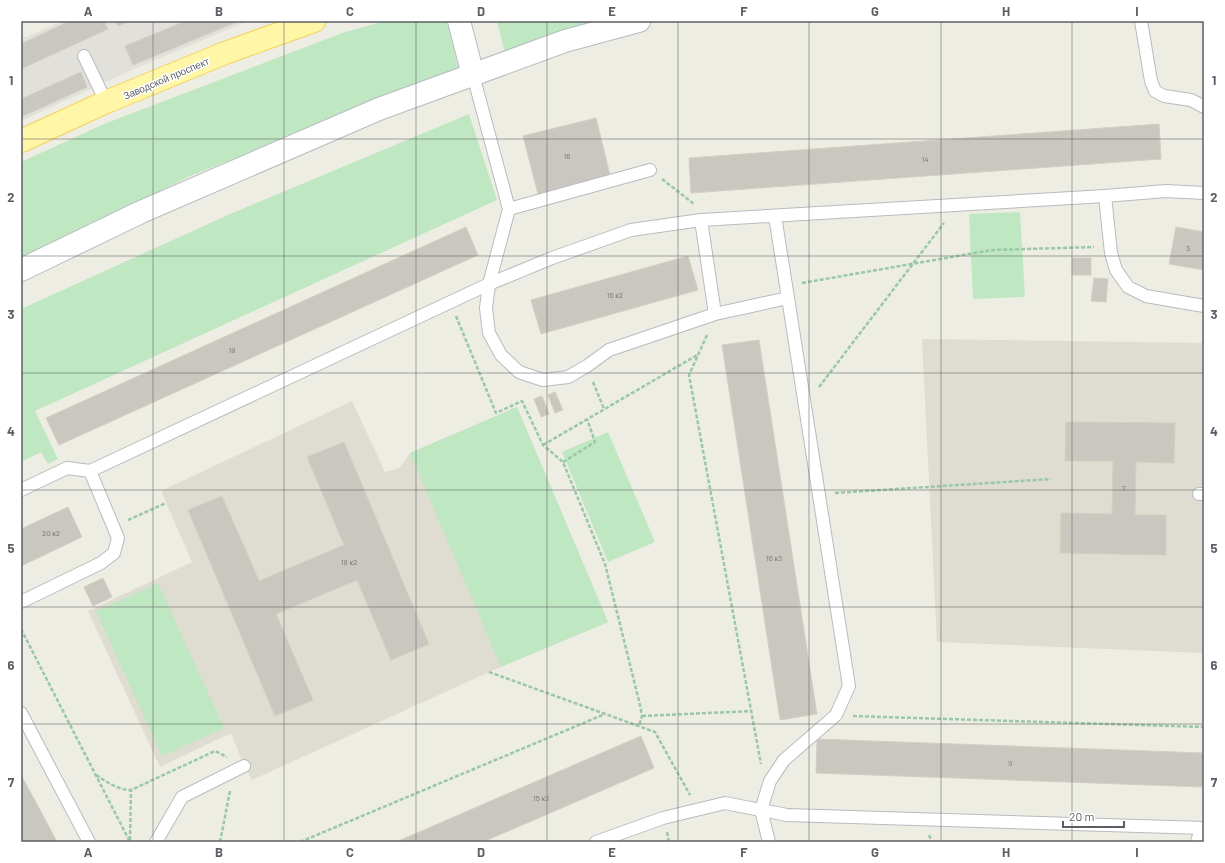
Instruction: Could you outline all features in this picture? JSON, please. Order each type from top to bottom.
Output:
[{"type":"main road","name":"Заводской проспект","points":[[21,141],[106,102],[225,53],[314,21]]},
{"type":"street","points":[[459,21],[473,75]]},
{"type":"street","points":[[21,270],[141,212],[372,112],[565,41],[639,21]]},
{"type":"lane","points":[[1141,21],[1151,81],[1155,91],[1164,96],[1191,100],[1204,107]]},
{"type":"lane","points":[[84,56],[106,102]]},
{"type":"lane","points":[[473,75],[509,209],[489,284],[486,308],[489,334],[501,355],[519,372],[543,380],[568,377],[587,366],[609,350],[715,314],[787,292]]},
{"type":"lane","points":[[509,209],[650,170]]},
{"type":"lane","points":[[21,490],[67,468],[90,471],[489,284],[552,258],[631,230],[714,219],[1105,196],[1166,191],[1204,193]]},
{"type":"lane","points":[[1105,196],[1111,253],[1116,270],[1128,287],[1146,296],[1204,306]]},
{"type":"lane","points":[[769,842],[761,810],[770,781],[784,760],[836,715],[849,686],[775,216]]},
{"type":"lane","points":[[701,220],[715,314]]},
{"type":"lane","points":[[21,602],[101,563],[114,553],[118,538],[90,471]]},
{"type":"lane","points":[[21,713],[89,842]]},
{"type":"lane","points":[[156,842],[182,797],[240,768]]},
{"type":"lane","points":[[596,842],[663,818],[725,803],[787,815],[1202,828],[1197,842]]},
{"type":"path","points":[[650,170],[714,219]]},
{"type":"path","points":[[805,406],[958,205]]},
{"type":"path","points":[[787,292],[913,264],[992,250],[1110,246]]},
{"type":"path","points":[[450,302],[496,413],[522,402],[543,445],[564,462],[605,564],[640,705],[642,716],[639,726]]},
{"type":"path","points":[[715,314],[690,374],[763,774],[770,781]]},
{"type":"path","points":[[543,445],[699,354]]},
{"type":"path","points":[[587,366],[604,409]]},
{"type":"path","points":[[564,462],[595,442],[587,419]]},
{"type":"path","points":[[819,496],[849,492],[1051,479]]},
{"type":"path","points":[[113,526],[166,503]]},
{"type":"path","points":[[21,629],[130,842]]},
{"type":"path","points":[[21,640],[26,638]]},
{"type":"path","points":[[490,672],[655,732],[698,810]]},
{"type":"path","points":[[642,716],[752,711]]},
{"type":"path","points":[[300,842],[605,714]]},
{"type":"path","points":[[836,715],[1204,727]]},
{"type":"path","points":[[95,775],[112,785],[125,790],[131,790],[215,751],[237,762],[240,768],[220,842]]},
{"type":"path","points":[[130,842],[131,790]]},
{"type":"path","points":[[665,842],[668,839]]},
{"type":"shaded area","points":[[63,21],[248,21],[132,70],[21,121],[21,39]]},
{"type":"shaded area","points":[[922,339],[1204,343],[1204,653],[937,642]]},
{"type":"shaded area","points":[[352,401],[385,472],[400,468],[410,453],[517,407],[608,622],[489,672],[252,780],[244,766],[231,733],[160,767],[88,611],[192,562],[161,491]]},
{"type":"green space","points":[[386,21],[447,21],[459,71],[190,176],[21,260],[21,162],[104,124],[345,32]]},
{"type":"green space","points":[[497,21],[610,21],[505,54]]},
{"type":"green space","points":[[469,114],[497,200],[35,411],[58,459],[48,464],[41,452],[21,462],[21,309],[228,215]]},
{"type":"green space","points":[[1020,212],[1025,297],[973,299],[969,214]]},
{"type":"green space","points":[[517,407],[608,622],[501,667],[410,453]]},
{"type":"green space","points":[[608,432],[655,542],[608,562],[562,452]]},
{"type":"green space","points":[[158,583],[224,728],[162,756],[96,611]]},
{"type":"building","points":[[70,21],[104,21],[108,29],[21,69],[21,44]]},
{"type":"building","points":[[116,21],[129,21],[118,26]]},
{"type":"building","points":[[186,21],[239,21],[133,65],[125,46]]},
{"type":"building","points":[[81,72],[87,87],[21,117],[21,99]]},
{"type":"building","points":[[596,118],[610,175],[538,194],[523,136]]},
{"type":"building","points":[[1159,124],[1161,159],[691,193],[689,158]]},
{"type":"building","points":[[466,227],[478,255],[59,445],[46,418]]},
{"type":"building","points":[[1176,227],[1204,232],[1204,270],[1169,264]]},
{"type":"building","points":[[688,256],[698,290],[541,334],[531,300]]},
{"type":"building","points":[[1072,258],[1091,258],[1091,275],[1072,275]]},
{"type":"building","points":[[1094,278],[1108,279],[1106,302],[1091,301]]},
{"type":"building","points":[[759,340],[817,714],[780,720],[722,345]]},
{"type":"building","points":[[555,392],[563,410],[555,413],[548,395]]},
{"type":"building","points":[[542,396],[549,414],[541,417],[534,399]]},
{"type":"building","points":[[1066,422],[1175,423],[1174,463],[1136,462],[1135,515],[1166,515],[1166,555],[1060,553],[1061,513],[1112,514],[1113,461],[1065,461]]},
{"type":"building","points":[[344,442],[429,644],[391,660],[357,580],[276,614],[313,700],[275,716],[188,510],[222,496],[259,581],[344,545],[307,457]]},
{"type":"building","points":[[68,507],[82,537],[21,566],[21,529]]},
{"type":"building","points":[[103,578],[112,597],[93,606],[84,587]]},
{"type":"building","points":[[641,736],[654,768],[483,842],[396,842]]},
{"type":"building","points":[[817,739],[1204,753],[1204,787],[816,773]]},
{"type":"building","points":[[21,775],[46,821],[57,842],[21,842]]}]
